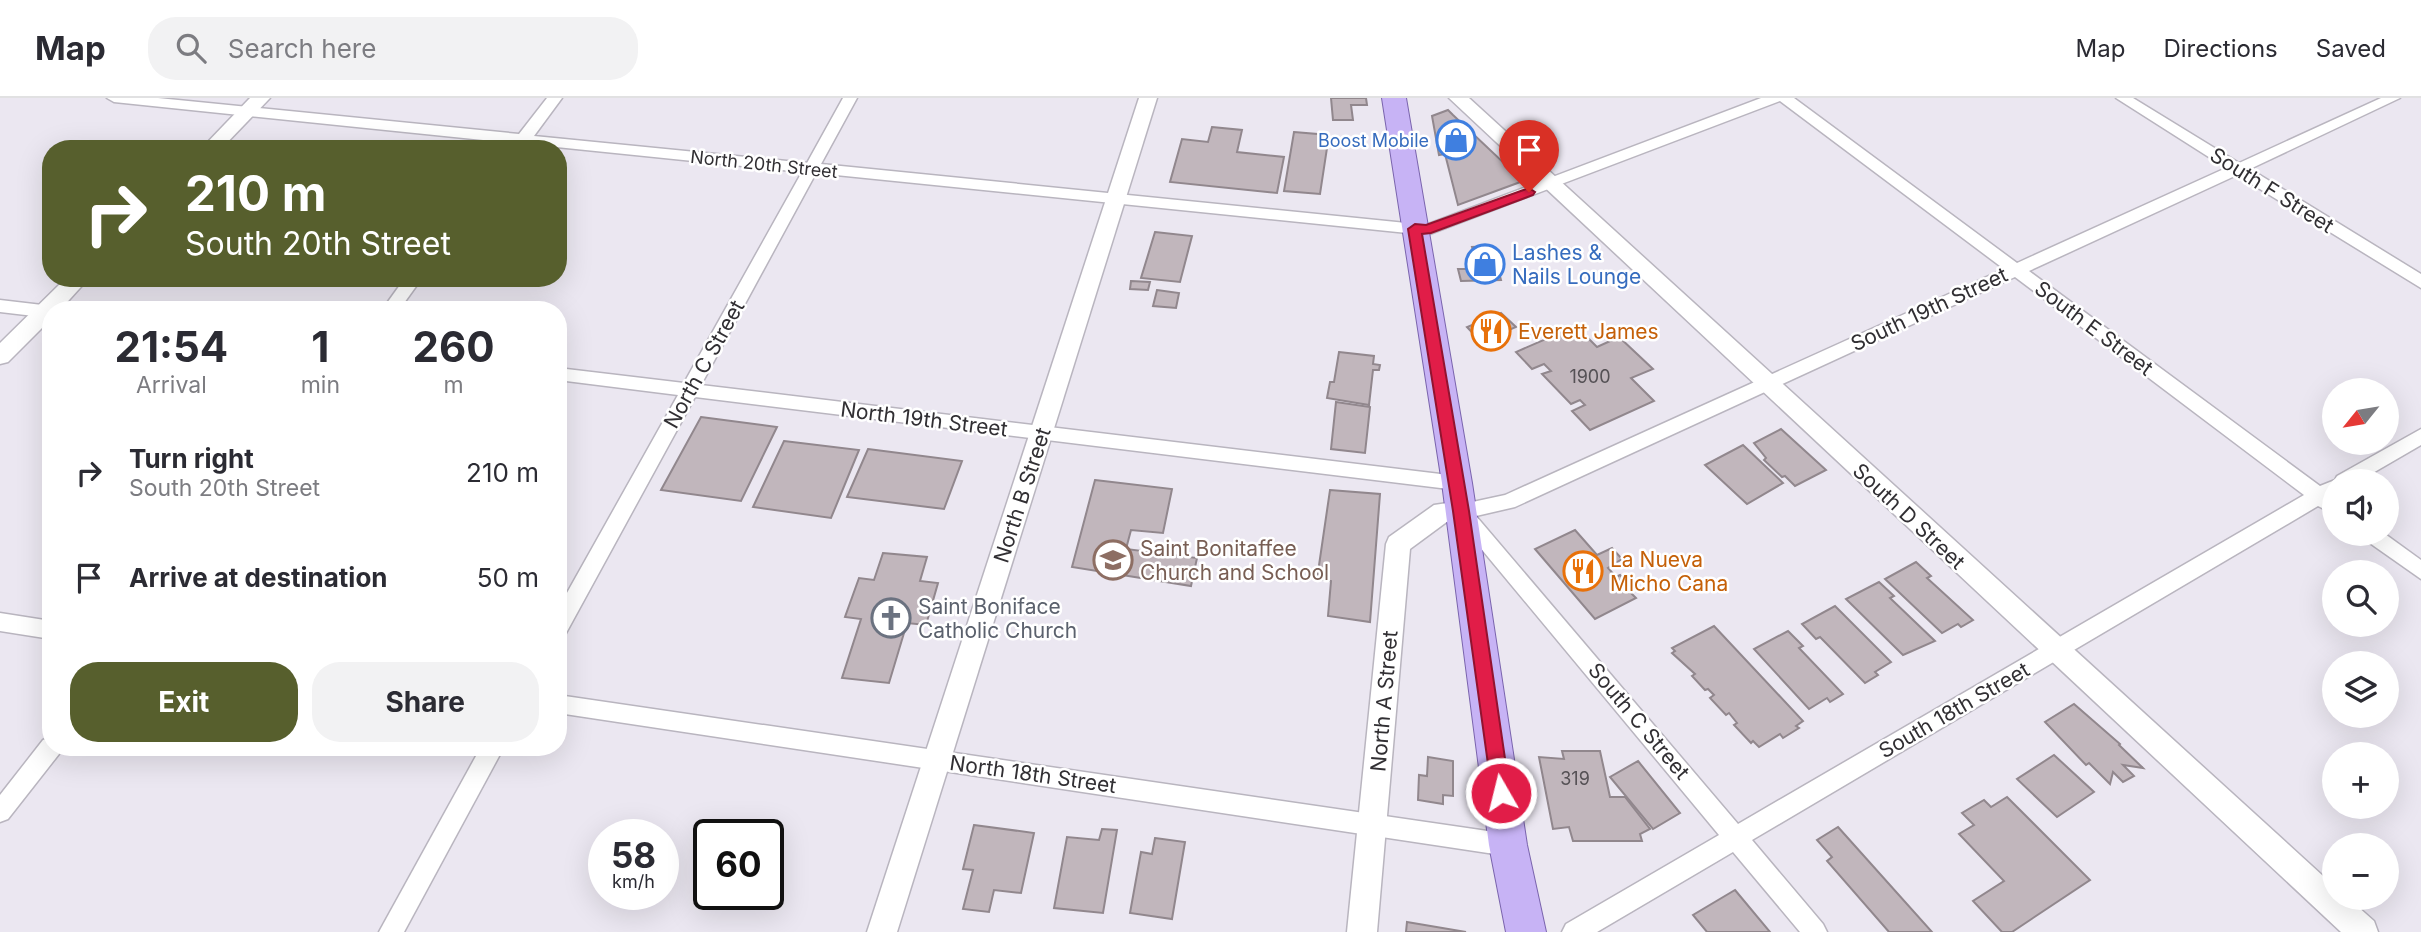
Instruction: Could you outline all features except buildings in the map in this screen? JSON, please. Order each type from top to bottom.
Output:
[{"type":"main road","points":[[1394,98],[1459,497],[1508,845],[1527,932]]},
{"type":"street","name":"North 20th Street","points":[[114,98],[254,105],[492,140]]},
{"type":"street","points":[[522,140],[555,98]]},
{"type":"street","name":"North C Street","points":[[567,613],[850,98]]},
{"type":"street","name":"North B Street","points":[[882,932],[1148,98]]},
{"type":"street","name":"South D Street","points":[[1458,98],[2362,932]]},
{"type":"street","name":"North 20th Street","points":[[567,148],[811,169],[1427,230],[1774,98]]},
{"type":"street","name":"South E Street","points":[[1785,98],[2322,491]]},
{"type":"street","name":"South F Street","points":[[2123,98],[2421,282]]},
{"type":"street","name":"South 19th Street","points":[[1459,497],[1508,502],[2393,98]]},
{"type":"street","points":[[219,140],[254,105]]},
{"type":"street","points":[[58,301],[71,287]]},
{"type":"street","points":[[0,306],[42,311]]},
{"type":"street","points":[[0,356],[42,318]]},
{"type":"street","name":"North 19th Street","points":[[567,375],[1042,432],[1459,497]]},
{"type":"street","points":[[2365,469],[2421,436]]},
{"type":"street","name":"North A Street","points":[[1362,932],[1398,544],[1443,512],[1459,497]]},
{"type":"street","name":"South C Street","points":[[1459,497],[1815,932]]},
{"type":"street","name":"South 18th Street","points":[[1574,932],[2055,651],[2322,500]]},
{"type":"street","points":[[2388,546],[2421,570]]},
{"type":"street","points":[[0,622],[42,629]]},
{"type":"street","name":"North 18th Street","points":[[567,705],[1508,845]]},
{"type":"street","points":[[0,812],[44,756]]},
{"type":"street","points":[[391,932],[488,756]]},
{"type":"place","name":"Boost Mobile","points":[[1456,140]]},
{"type":"place","name":"Lashes & Nails Lounge","points":[[1485,264]]},
{"type":"place","name":"Everett James","points":[[1491,331]]},
{"type":"place","name":"Saint Bonitaffee Church and School","points":[[1113,560]]},
{"type":"place","name":"La Nueva Micho Cana","points":[[1583,571]]},
{"type":"place","name":"Saint Boniface Catholic Church","points":[[891,618]]},
{"type":"route","points":[[1501,793],[1461,511],[1415,229],[1427,230],[1529,192]]}]
